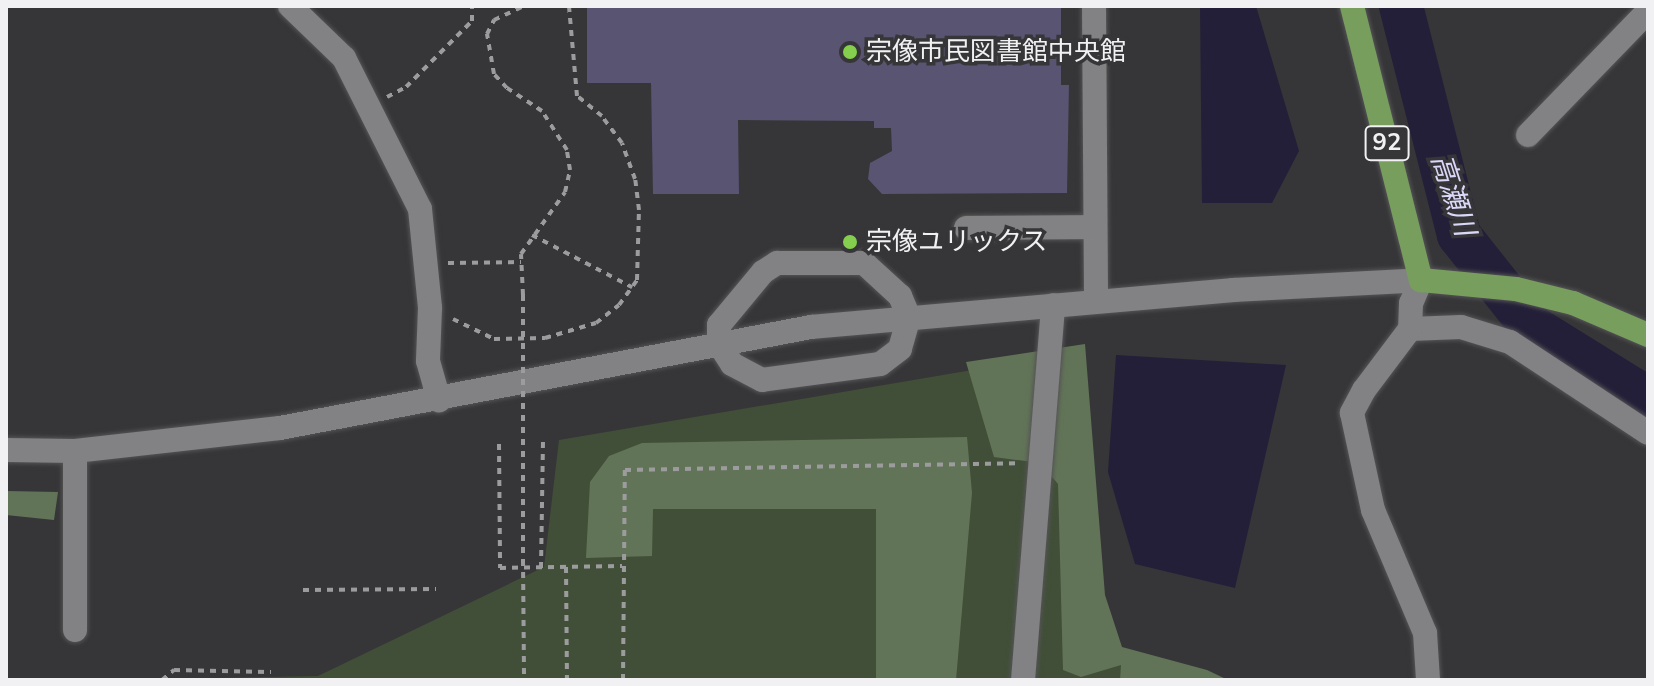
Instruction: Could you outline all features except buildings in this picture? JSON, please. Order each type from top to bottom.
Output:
[{"type":"main road","name":"92","points":[[1352,6],[1421,280]]},
{"type":"main road","points":[[1421,280],[1464,282],[1530,292],[1573,303],[1648,335]]},
{"type":"street","points":[[290,6],[344,58],[420,209],[429,299],[428,361],[439,400]]},
{"type":"street","points":[[1094,6],[1096,301]]},
{"type":"street","points":[[1528,135],[1648,11]]},
{"type":"street","points":[[966,228],[1095,227]]},
{"type":"street","points":[[777,263],[864,263],[900,296],[909,317],[900,349],[880,364],[762,380],[732,364],[719,344],[719,325],[763,272],[777,263]]},
{"type":"street","points":[[6,450],[75,451],[280,428],[811,327],[1096,301],[1421,280],[1411,303],[1410,329],[1364,390],[1352,413],[1373,510],[1425,633],[1428,680]]},
{"type":"street","points":[[1023,680],[1053,305]]},
{"type":"street","points":[[1410,329],[1461,327],[1510,342],[1648,433]]},
{"type":"street","points":[[75,451],[75,630]]},
{"type":"path","points":[[368,107],[406,87],[472,21],[472,6]]},
{"type":"path","points":[[524,6],[494,20],[487,34],[494,74],[507,88],[542,111],[567,150],[570,170],[565,192],[521,254],[524,680]]},
{"type":"path","points":[[429,299],[463,327],[494,339],[545,338],[596,323],[619,305],[637,280],[639,210],[635,179],[622,143],[602,116],[577,96],[569,6]]},
{"type":"path","points":[[532,235],[632,287]]},
{"type":"path","points":[[425,263],[521,262]]},
{"type":"path","points":[[541,568],[543,438]]},
{"type":"path","points":[[499,444],[500,568],[622,566]]},
{"type":"path","points":[[623,680],[625,470],[1040,463]]},
{"type":"path","points":[[566,567],[567,680]]},
{"type":"path","points":[[303,590],[436,589]]},
{"type":"path","points":[[162,680],[174,670],[271,672]]},
{"type":"green space","points":[[1085,344],[1105,595],[1122,647],[1207,670],[1228,680],[1120,680],[1121,665],[1081,677],[1063,670],[1058,484],[1040,463],[994,457],[966,362]]},
{"type":"green space","points":[[1073,353],[1101,646],[1151,680],[114,680],[318,676],[544,567],[559,440]]},
{"type":"green space","points":[[967,437],[972,493],[956,680],[876,680],[876,509],[653,509],[652,556],[586,558],[590,482],[609,456],[642,443]]},
{"type":"green space","points":[[6,491],[58,492],[54,520],[6,515]]},
{"type":"shaded area","points":[[1200,6],[1256,6],[1299,151],[1272,203],[1202,203]]},
{"type":"shaded area","points":[[1116,355],[1286,365],[1235,588],[1135,564],[1108,472]]},
{"type":"waterway","name":"高瀬川","points":[[1401,6],[1459,235],[1532,327],[1648,399]]},
{"type":"place","name":"宗像市民図書館中央館","points":[[850,52]]},
{"type":"place","name":"宗像ユリックス","points":[[850,242]]}]
